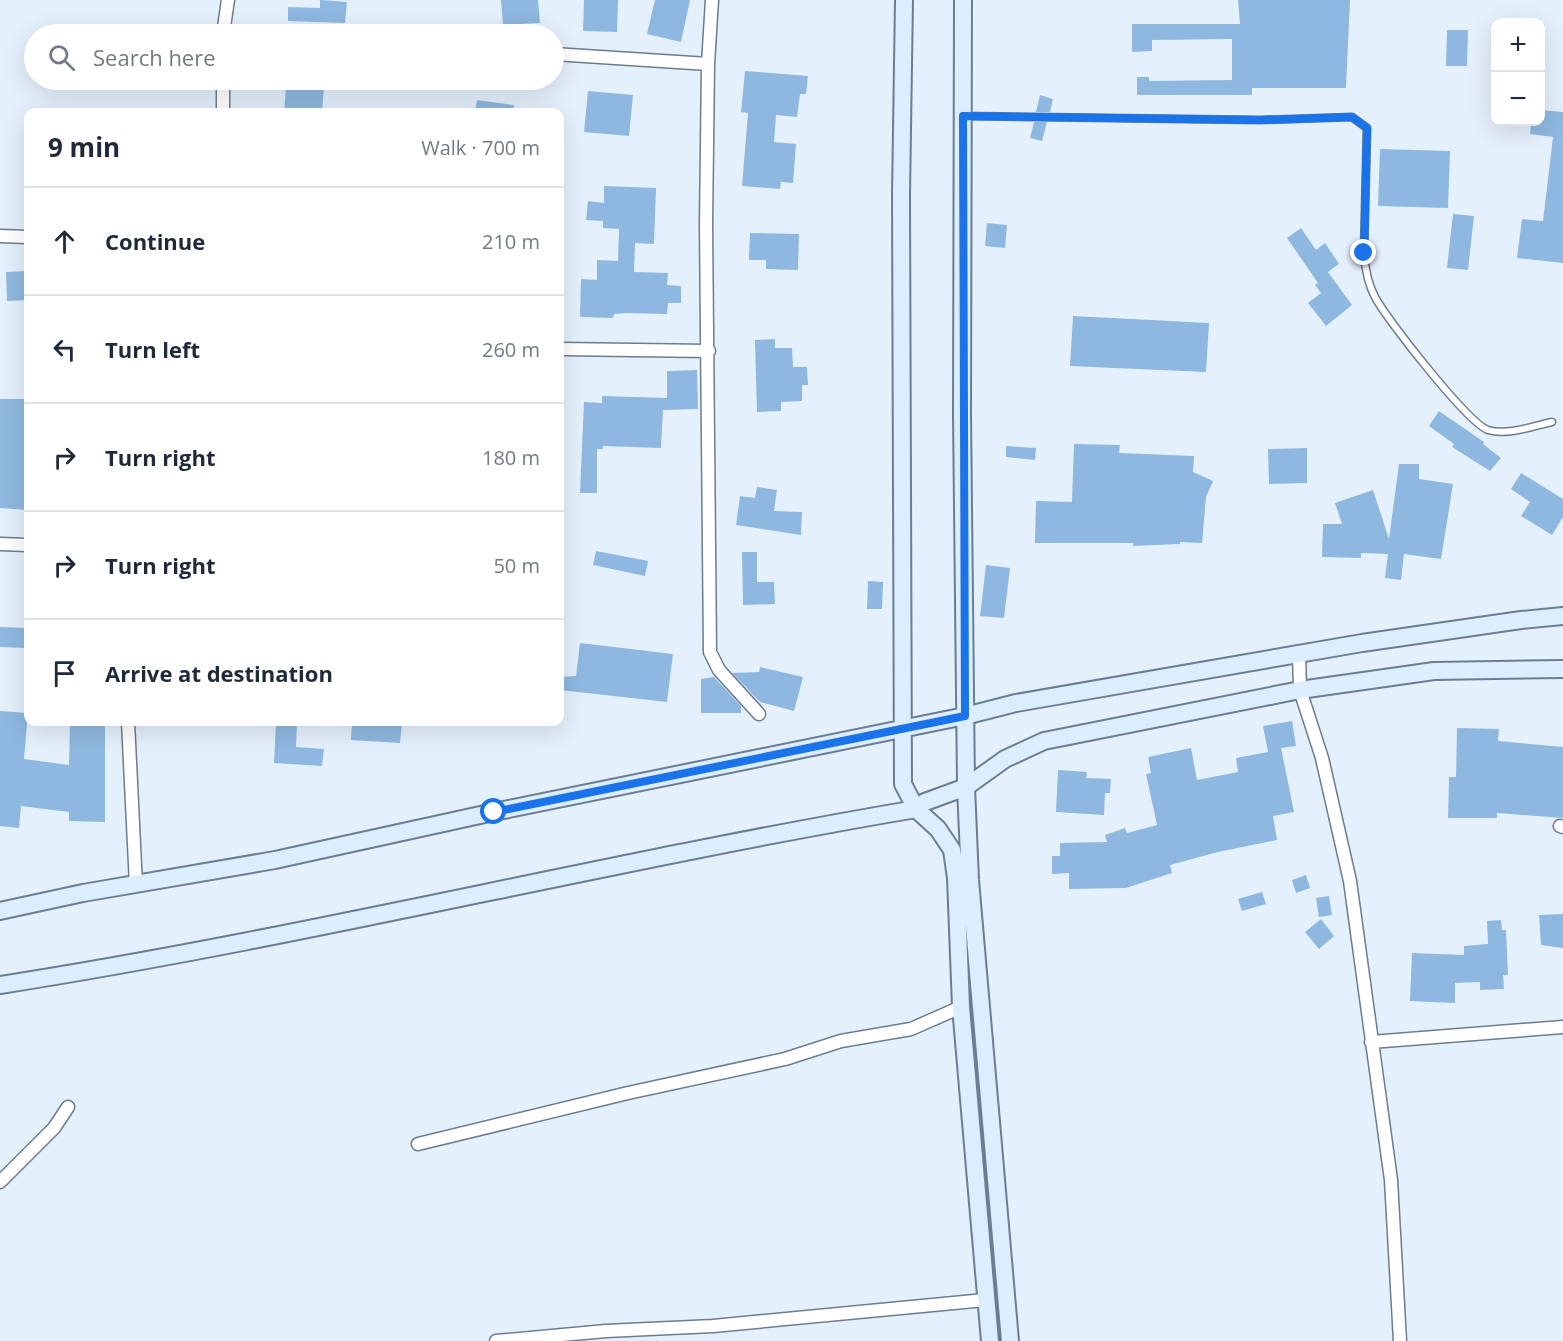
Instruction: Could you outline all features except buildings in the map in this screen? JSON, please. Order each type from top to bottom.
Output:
[{"type":"street","points":[[224,24],[228,0]]},
{"type":"street","points":[[712,0],[708,64],[707,503],[710,652],[719,670],[759,714]]},
{"type":"street","points":[[904,0],[901,195],[901,730],[903,784],[916,809],[938,829],[952,850],[956,878],[961,1007],[990,1341]]},
{"type":"street","points":[[963,0],[966,787],[971,892],[1010,1341]]},
{"type":"street","points":[[564,55],[708,64]]},
{"type":"street","points":[[222,90],[223,108]]},
{"type":"street","points":[[0,236],[24,237]]},
{"type":"street","points":[[564,350],[709,351]]},
{"type":"street","points":[[0,544],[24,545]]},
{"type":"street","points":[[0,911],[83,893],[274,860],[494,812],[901,730],[1016,702],[1299,653],[1521,620],[1563,616]]},
{"type":"street","points":[[1299,653],[1300,690],[1322,758],[1350,881],[1391,1180],[1400,1341]]},
{"type":"street","points":[[0,985],[132,964],[260,940],[442,901],[916,809],[925,802],[966,787],[1005,759],[1044,741],[1300,690],[1434,671],[1563,669]]},
{"type":"street","points":[[128,726],[136,885]]},
{"type":"street","points":[[418,1144],[785,1059],[841,1041],[911,1029],[961,1007]]},
{"type":"street","points":[[1371,1042],[1563,1027]]},
{"type":"street","points":[[0,1182],[54,1128],[68,1107]]},
{"type":"street","points":[[495,1341],[606,1331],[712,1326],[985,1300]]},
{"type":"lane","points":[[963,116],[1260,120],[1352,117],[1361,121],[1367,128],[1365,269],[1376,298],[1425,363],[1483,428],[1503,432],[1552,422]]},
{"type":"route","points":[[494,812],[965,716],[962,564],[963,116],[1260,120],[1352,117],[1361,121],[1367,128],[1364,253]]}]
